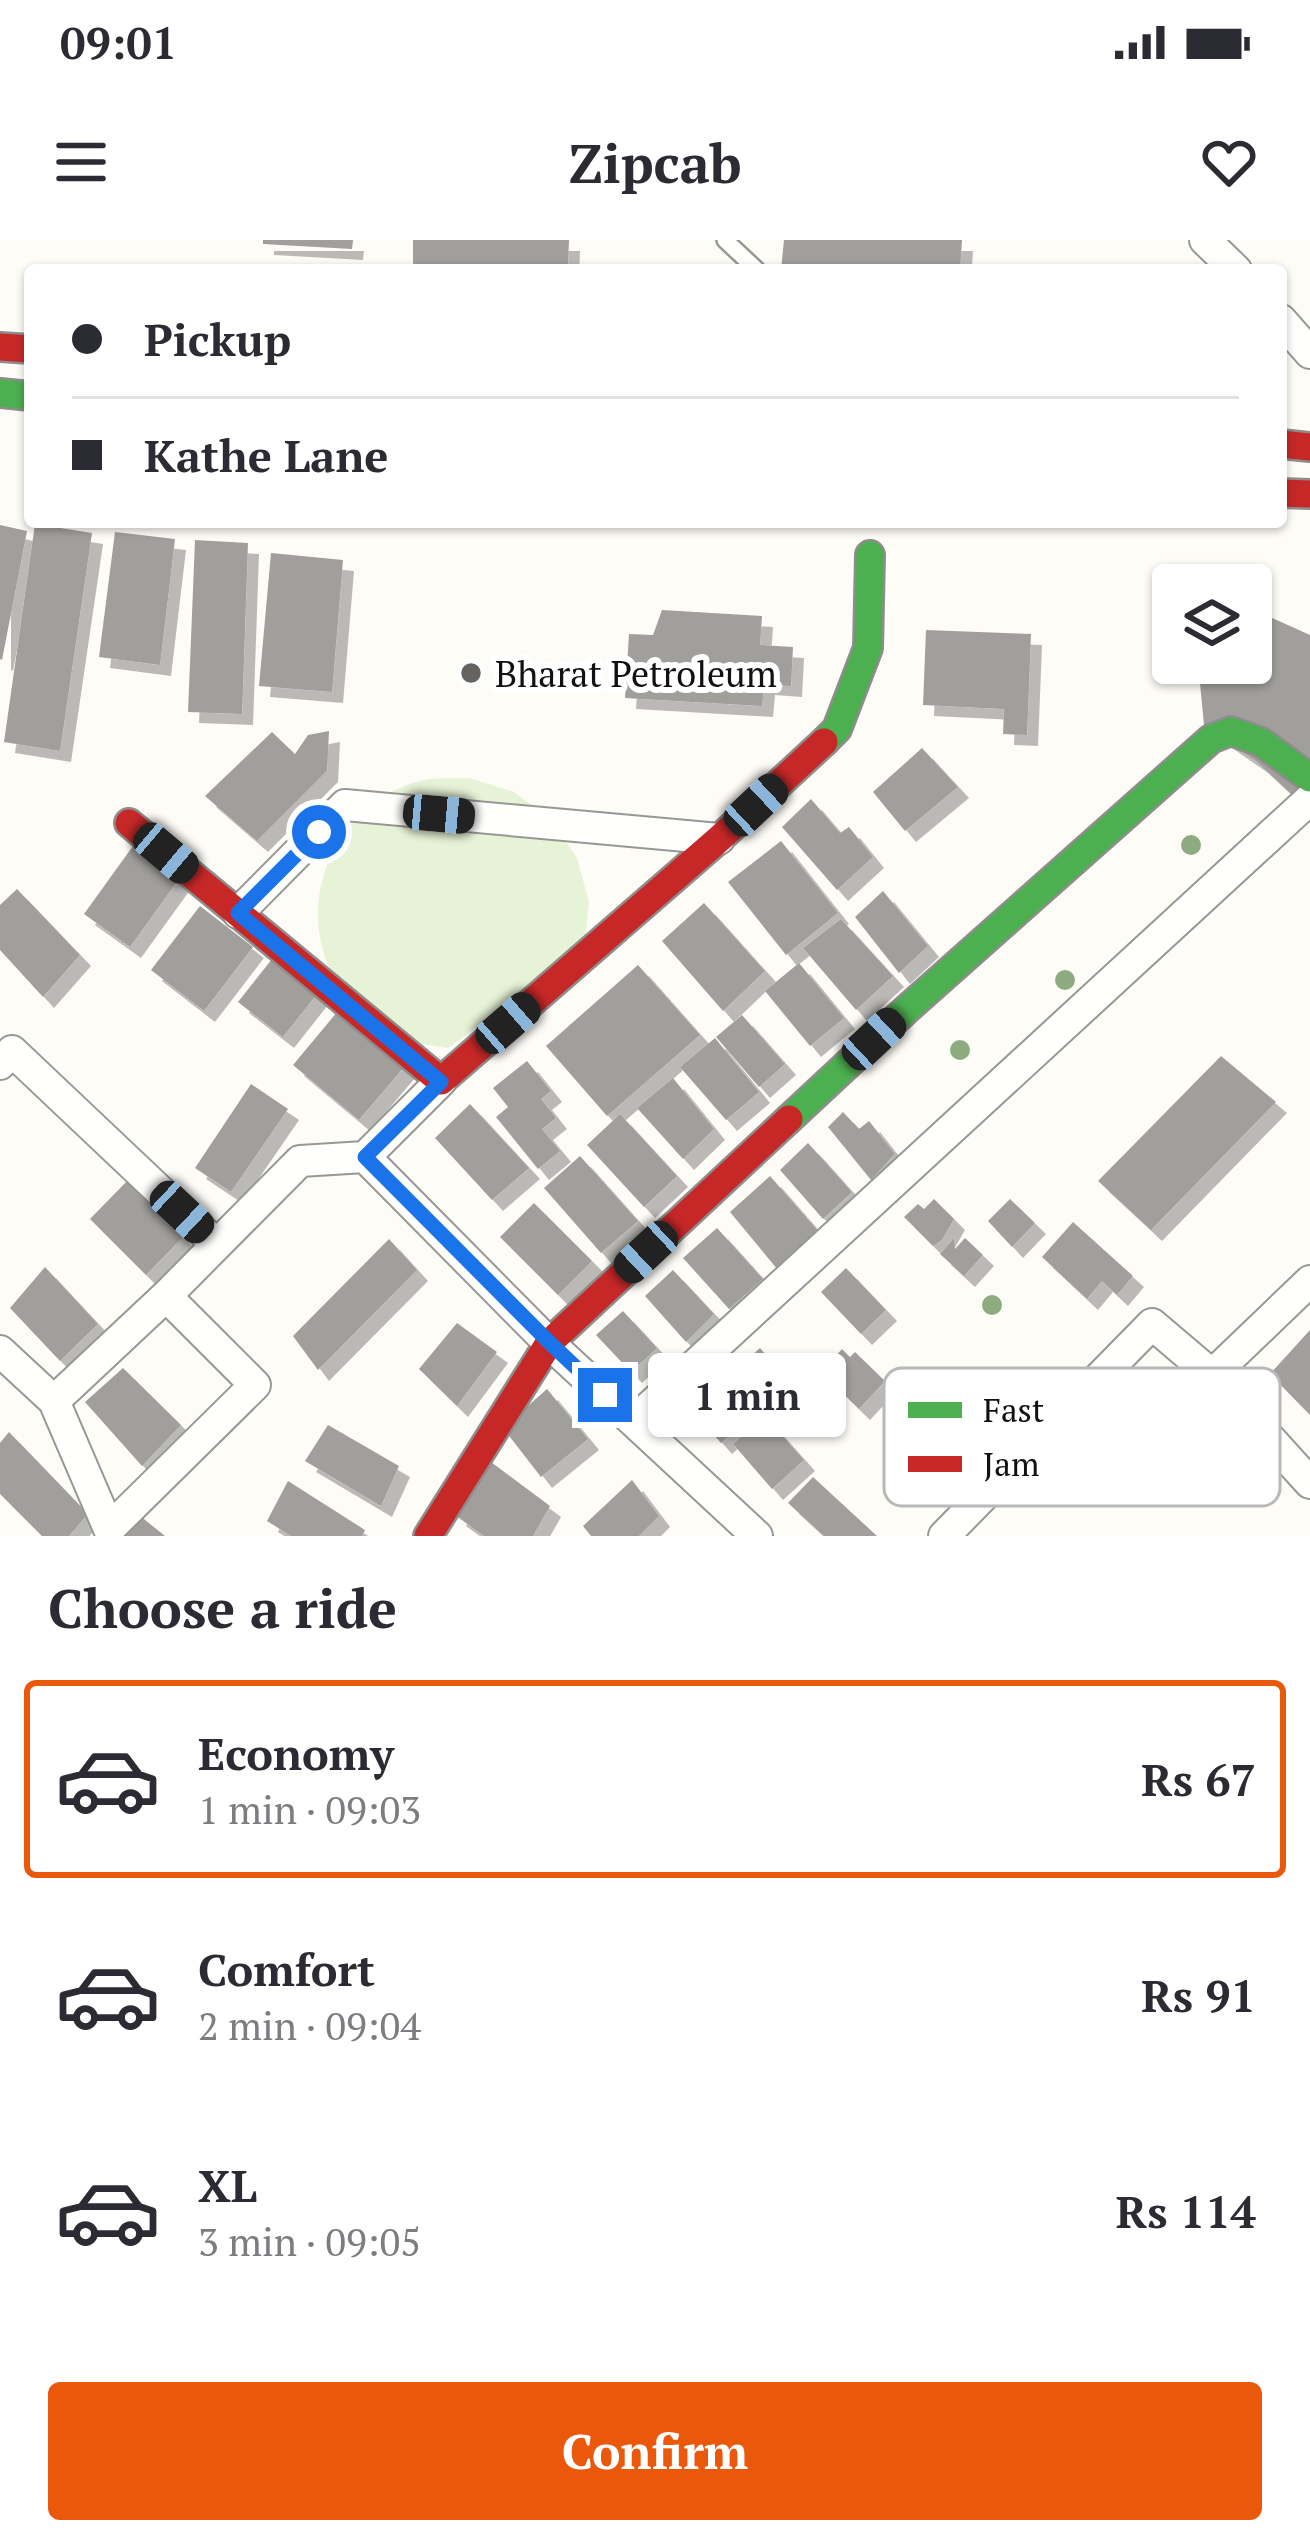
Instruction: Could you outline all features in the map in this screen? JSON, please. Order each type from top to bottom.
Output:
[{"type":"main road","points":[[130,823],[441,1082],[837,729],[868,648],[870,555]]},
{"type":"main road","points":[[428,1536],[549,1342],[907,1009],[1211,739],[1231,731],[1261,742],[1310,778]]},
{"type":"street","points":[[1205,240],[1230,264]]},
{"type":"street","points":[[1287,327],[1310,353]]},
{"type":"street","points":[[634,1421],[1310,799]]},
{"type":"street","points":[[238,913],[345,805],[719,839]]},
{"type":"street","points":[[0,1064],[12,1051],[216,1244]]},
{"type":"street","points":[[54,1401],[300,1161],[365,1157],[441,1082]]},
{"type":"street","points":[[365,1157],[549,1342],[758,1536]]},
{"type":"street","points":[[1219,1368],[1310,1281]]},
{"type":"street","points":[[0,1351],[54,1401],[106,1533],[256,1385],[166,1296]]},
{"type":"street","points":[[1109,1368],[1152,1324],[1204,1368]]},
{"type":"street","points":[[1280,1450],[1310,1483]]},
{"type":"street","points":[[944,1536],[973,1506]]},
{"type":"lane","points":[[725,240],[751,264]]},
{"type":"green space","points":[[470,778],[514,792],[551,820],[577,858],[589,902],[584,948],[448,1048],[403,1038],[343,990],[324,955],[318,923],[320,892],[329,861],[366,810],[393,791],[424,780]]},
{"type":"building","points":[[263,240],[353,240],[352,249],[263,244]]},
{"type":"building","points":[[413,240],[569,240],[568,264],[413,264]]},
{"type":"building","points":[[784,240],[962,240],[960,264],[782,264]]},
{"type":"building","points":[[0,525],[27,531],[2,660],[0,659]]},
{"type":"building","points":[[34,528],[92,533],[60,751],[4,742]]},
{"type":"building","points":[[115,532],[175,539],[160,665],[99,657]]},
{"type":"building","points":[[195,540],[248,543],[242,714],[188,712]]},
{"type":"building","points":[[271,553],[343,560],[332,692],[259,686]]},
{"type":"building","points":[[662,610],[762,616],[760,645],[793,647],[791,686],[764,684],[762,706],[625,698],[629,634],[653,635]]},
{"type":"building","points":[[1272,618],[1310,635],[1310,800],[1303,805],[1257,762],[1204,725],[1200,684],[1272,684]]},
{"type":"building","points":[[926,630],[1031,634],[1027,735],[1003,734],[1004,709],[923,705]]},
{"type":"building","points":[[329,731],[327,771],[257,841],[205,796],[272,732],[295,754],[308,735]]},
{"type":"building","points":[[922,748],[958,787],[905,831],[873,792]]},
{"type":"building","points":[[811,799],[840,833],[849,827],[873,857],[837,890],[782,827]]},
{"type":"building","points":[[781,841],[838,913],[786,955],[728,882]]},
{"type":"building","points":[[133,846],[179,879],[130,947],[84,914]]},
{"type":"building","points":[[17,889],[80,955],[43,997],[0,950],[0,905]]},
{"type":"building","points":[[883,891],[928,946],[899,973],[855,917]]},
{"type":"building","points":[[704,903],[765,971],[723,1011],[662,941]]},
{"type":"building","points":[[200,906],[253,947],[204,1011],[151,970]]},
{"type":"building","points":[[841,919],[893,976],[856,1010],[803,948]]},
{"type":"building","points":[[272,959],[317,994],[283,1037],[238,1002]]},
{"type":"building","points":[[799,963],[844,1018],[810,1046],[765,991]]},
{"type":"building","points":[[638,965],[700,1035],[607,1116],[546,1046]]},
{"type":"building","points":[[338,1011],[404,1067],[359,1120],[293,1065]]},
{"type":"building","points":[[742,1015],[785,1064],[759,1087],[716,1037]]},
{"type":"building","points":[[715,1038],[759,1092],[726,1120],[680,1067]]},
{"type":"building","points":[[1221,1056],[1276,1102],[1151,1230],[1098,1181]]},
{"type":"building","points":[[527,1061],[551,1091],[541,1099],[556,1118],[542,1129],[560,1151],[538,1169],[496,1117],[508,1107],[493,1088]]},
{"type":"building","points":[[673,1078],[714,1129],[683,1159],[637,1108]]},
{"type":"building","points":[[251,1084],[288,1109],[231,1192],[195,1168]]},
{"type":"building","points":[[470,1104],[529,1168],[492,1200],[435,1138]]},
{"type":"building","points":[[843,1112],[859,1129],[869,1121],[895,1154],[871,1180],[828,1127]]},
{"type":"building","points":[[620,1114],[677,1176],[644,1207],[587,1145]]},
{"type":"building","points":[[808,1143],[852,1192],[823,1219],[780,1170]]},
{"type":"building","points":[[580,1156],[638,1221],[601,1253],[544,1188]]},
{"type":"building","points":[[770,1176],[819,1232],[778,1270],[730,1212]]},
{"type":"building","points":[[129,1179],[183,1237],[146,1275],[90,1219]]},
{"type":"building","points":[[934,1199],[954,1219],[933,1246],[904,1217],[918,1204],[924,1209]]},
{"type":"building","points":[[1010,1199],[1035,1223],[1012,1247],[988,1221]]},
{"type":"building","points":[[534,1203],[592,1261],[558,1295],[500,1237]]},
{"type":"building","points":[[1073,1222],[1133,1276],[1117,1295],[1102,1281],[1087,1299],[1042,1257]]},
{"type":"building","points":[[717,1228],[763,1279],[729,1309],[683,1258]]},
{"type":"building","points":[[954,1238],[955,1249],[965,1238],[983,1255],[964,1276],[940,1254]]},
{"type":"building","points":[[389,1239],[417,1270],[318,1370],[293,1336]]},
{"type":"building","points":[[45,1267],[98,1324],[60,1361],[10,1308]]},
{"type":"building","points":[[846,1268],[886,1310],[861,1334],[821,1292]]},
{"type":"building","points":[[673,1270],[714,1314],[686,1342],[645,1296]]},
{"type":"building","points":[[623,1311],[657,1348],[631,1372],[596,1335]]},
{"type":"building","points":[[457,1323],[497,1352],[457,1406],[419,1369]]},
{"type":"building","points":[[1310,1330],[1310,1415],[1280,1384],[1280,1368],[1275,1368]]},
{"type":"building","points":[[760,1348],[794,1386],[766,1411],[756,1401],[747,1408],[753,1415],[721,1443],[697,1416],[745,1373],[740,1366]]},
{"type":"building","points":[[842,1349],[850,1357],[855,1352],[884,1382],[859,1409],[821,1372]]},
{"type":"building","points":[[123,1368],[181,1425],[142,1466],[85,1402]]},
{"type":"building","points":[[547,1389],[588,1439],[541,1477],[503,1428]]},
{"type":"building","points":[[765,1416],[804,1460],[772,1489],[733,1444]]},
{"type":"building","points":[[328,1425],[399,1466],[381,1506],[305,1461]]},
{"type":"building","points":[[9,1432],[88,1514],[69,1536],[42,1536],[0,1494],[0,1443]]},
{"type":"building","points":[[487,1459],[550,1506],[533,1536],[484,1536],[455,1515]]},
{"type":"building","points":[[813,1477],[877,1536],[824,1536],[788,1503]]},
{"type":"building","points":[[632,1480],[659,1516],[639,1536],[591,1536],[583,1526]]},
{"type":"building","points":[[288,1481],[365,1530],[362,1536],[291,1536],[267,1521]]},
{"type":"building","points":[[139,1515],[165,1536],[125,1536]]},
{"type":"traffic: fast","points":[[0,393],[24,395]]},
{"type":"traffic: fast","points":[[824,742],[837,729],[868,648],[870,555]]},
{"type":"traffic: fast","points":[[789,1119],[1211,739],[1231,731],[1261,742],[1310,778]]},
{"type":"traffic: jam","points":[[0,347],[24,349]]},
{"type":"traffic: jam","points":[[1287,445],[1310,447]]},
{"type":"traffic: jam","points":[[1287,493],[1310,494]]},
{"type":"traffic: jam","points":[[129,823],[441,1081],[824,742]]},
{"type":"traffic: jam","points":[[428,1536],[549,1343],[789,1119]]},
{"type":"place","name":"Bharat Petroleum","points":[[471,673]]},
{"type":"route","points":[[319,832],[238,913],[441,1082],[365,1157],[605,1395]]}]
